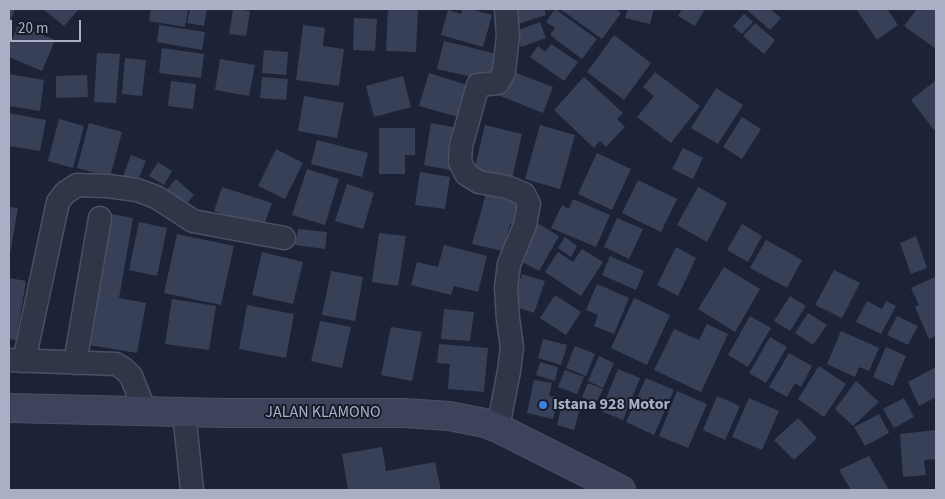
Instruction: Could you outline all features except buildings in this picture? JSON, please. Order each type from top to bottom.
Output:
[{"type":"main road","name":"JALAN KLAMONO","points":[[9,408],[184,412],[405,413],[450,416],[498,428],[621,490]]},
{"type":"street","points":[[498,428],[510,371],[512,347],[506,288],[509,264],[525,225],[529,204],[524,194],[507,187],[478,182],[466,174],[460,162],[461,146],[478,85],[498,83],[504,72],[508,35],[506,9]]},
{"type":"street","points":[[145,411],[131,376],[116,364],[16,360],[58,202],[65,193],[77,185],[108,186],[137,190],[156,197],[193,221],[284,238]]},
{"type":"street","points":[[75,363],[100,218]]},
{"type":"street","points":[[184,412],[192,490]]},
{"type":"place","name":"Istana 928 Motor","points":[[543,405]]}]
